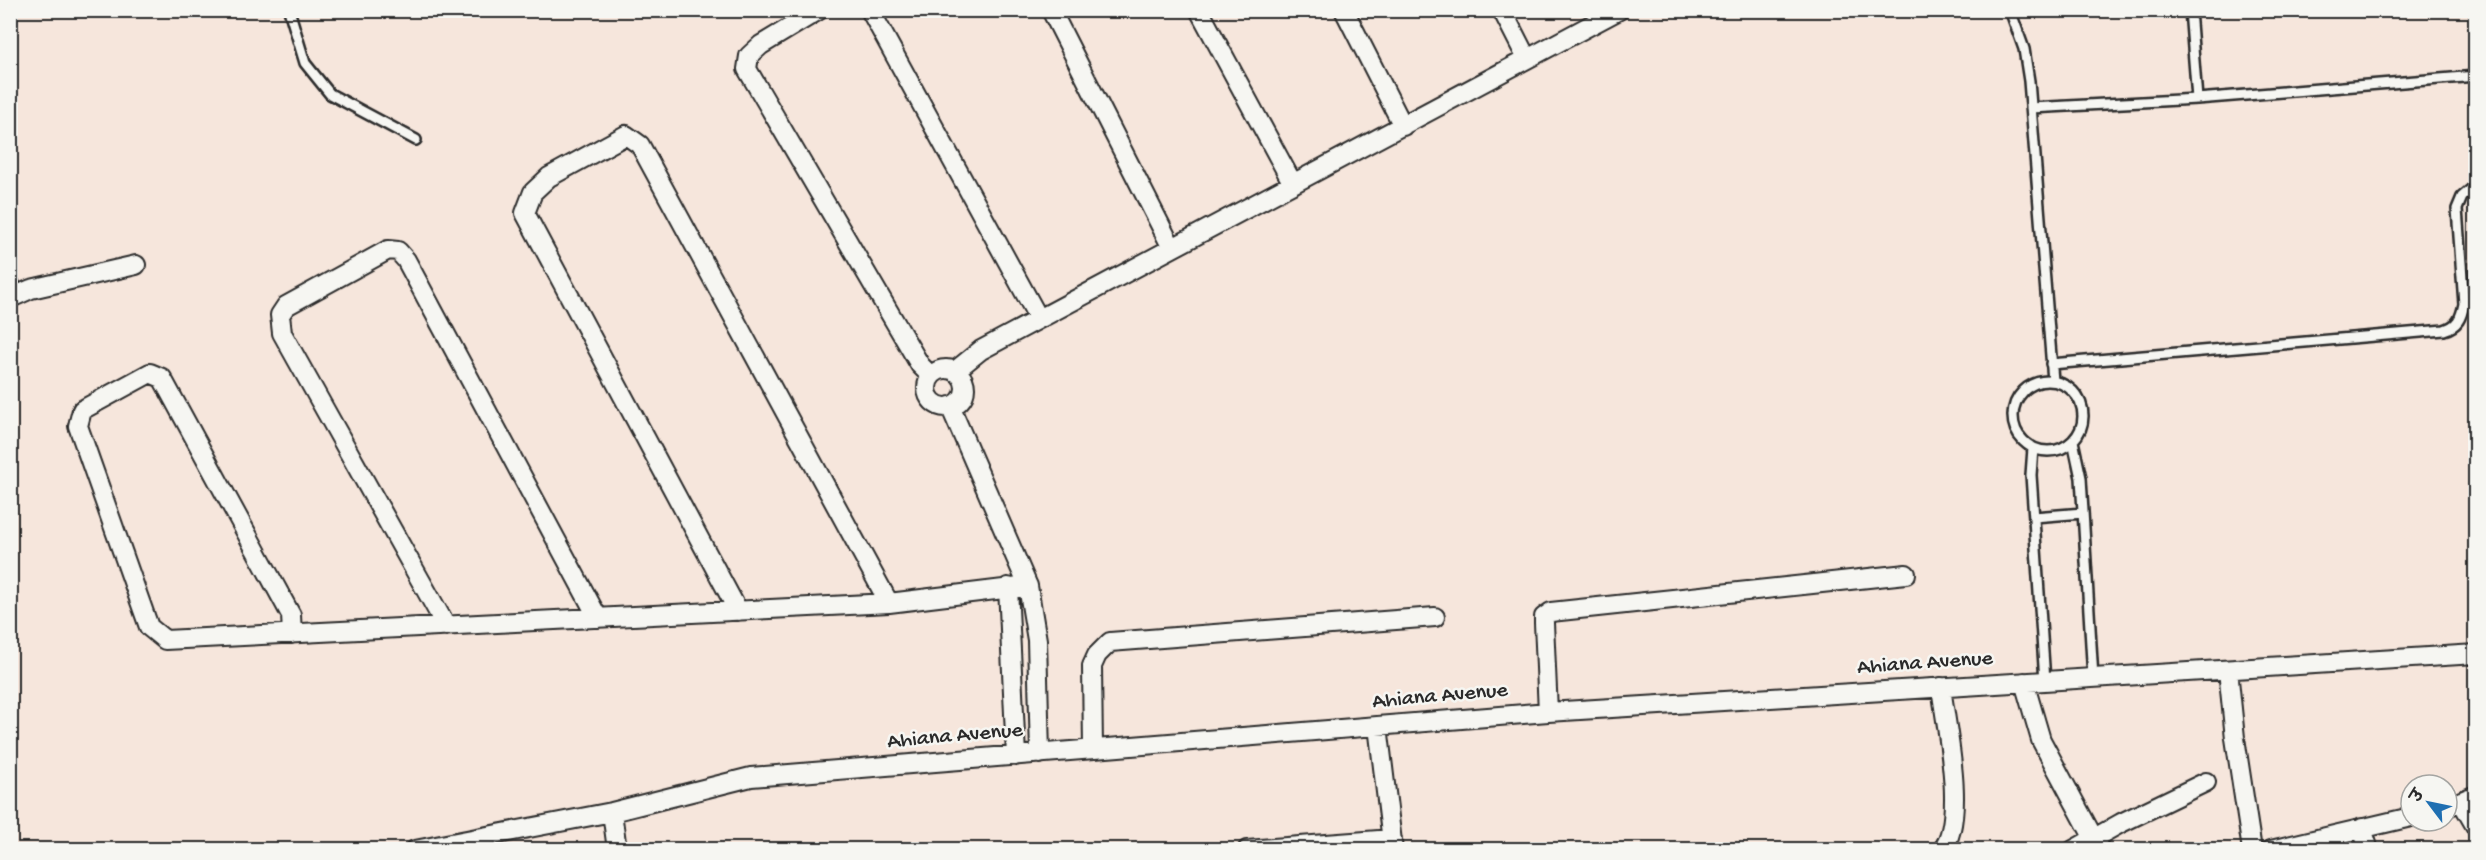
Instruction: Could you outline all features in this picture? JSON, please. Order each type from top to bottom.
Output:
[{"type":"street","points":[[819,10],[760,45],[749,56],[747,69],[920,365],[931,376]]},
{"type":"street","points":[[870,10],[1039,319]]},
{"type":"street","points":[[1051,10],[1172,248]]},
{"type":"street","points":[[1199,10],[1293,184]]},
{"type":"street","points":[[1344,10],[1402,126]]},
{"type":"street","points":[[1502,10],[1527,59]]},
{"type":"street","points":[[955,371],[981,350],[1618,10]]},
{"type":"street","points":[[738,611],[525,213],[533,192],[549,177],[626,135],[640,145],[889,603]]},
{"type":"street","points":[[446,626],[282,333],[280,315],[286,306],[387,250],[398,251],[406,260],[598,618]]},
{"type":"street","points":[[12,293],[136,265]]},
{"type":"street","points":[[942,369],[955,371],[964,381],[965,387],[961,400],[950,406],[942,406],[930,398],[927,391],[931,376],[942,369]]},
{"type":"street","points":[[292,634],[291,615],[162,378],[150,373],[82,410],[78,426],[152,632],[165,640],[292,634],[889,603],[1028,586]]},
{"type":"street","points":[[950,406],[1028,586],[1037,640],[1040,754]]},
{"type":"street","points":[[1548,712],[1544,617],[1551,612],[1906,574]]},
{"type":"street","points":[[1008,587],[1016,756]]},
{"type":"street","points":[[1093,749],[1092,666],[1097,655],[1110,642],[1435,617]]},
{"type":"street","name":"Ahiana Avenue","points":[[416,849],[612,812],[751,777],[1548,712],[2475,654]]},
{"type":"street","points":[[2228,670],[2235,738],[2252,849]]},
{"type":"street","points":[[2024,682],[2041,740],[2097,844]]},
{"type":"street","points":[[1941,687],[1954,802],[1952,831],[1942,849]]},
{"type":"street","points":[[1248,849],[1393,844],[1378,726]]},
{"type":"street","points":[[2073,849],[2097,844],[2206,782]]},
{"type":"street","points":[[2461,801],[2475,826]]},
{"type":"street","points":[[612,812],[617,849]]},
{"type":"street","points":[[2271,849],[2399,820]]},
{"type":"street","points":[[2362,828],[2369,849]]},
{"type":"lane","points":[[289,10],[306,63],[330,94],[416,140]]},
{"type":"lane","points":[[2010,10],[2024,49],[2031,108],[2053,381]]},
{"type":"lane","points":[[2190,10],[2198,99]]},
{"type":"lane","points":[[2031,108],[2198,99],[2475,76]]},
{"type":"lane","points":[[2051,364],[2444,330],[2454,327],[2461,317],[2464,304],[2457,209],[2462,197],[2475,185]]},
{"type":"lane","points":[[2053,381],[2068,386],[2078,397],[2083,412],[2082,428],[2073,441],[2061,449],[2047,452],[2033,448],[2022,440],[2015,428],[2013,414],[2017,399],[2026,388],[2038,382],[2053,381]]},
{"type":"lane","points":[[2073,441],[2080,478],[2083,513],[2093,678]]},
{"type":"lane","points":[[2033,448],[2031,475],[2045,681]]},
{"type":"lane","points":[[2034,517],[2083,513]]}]
